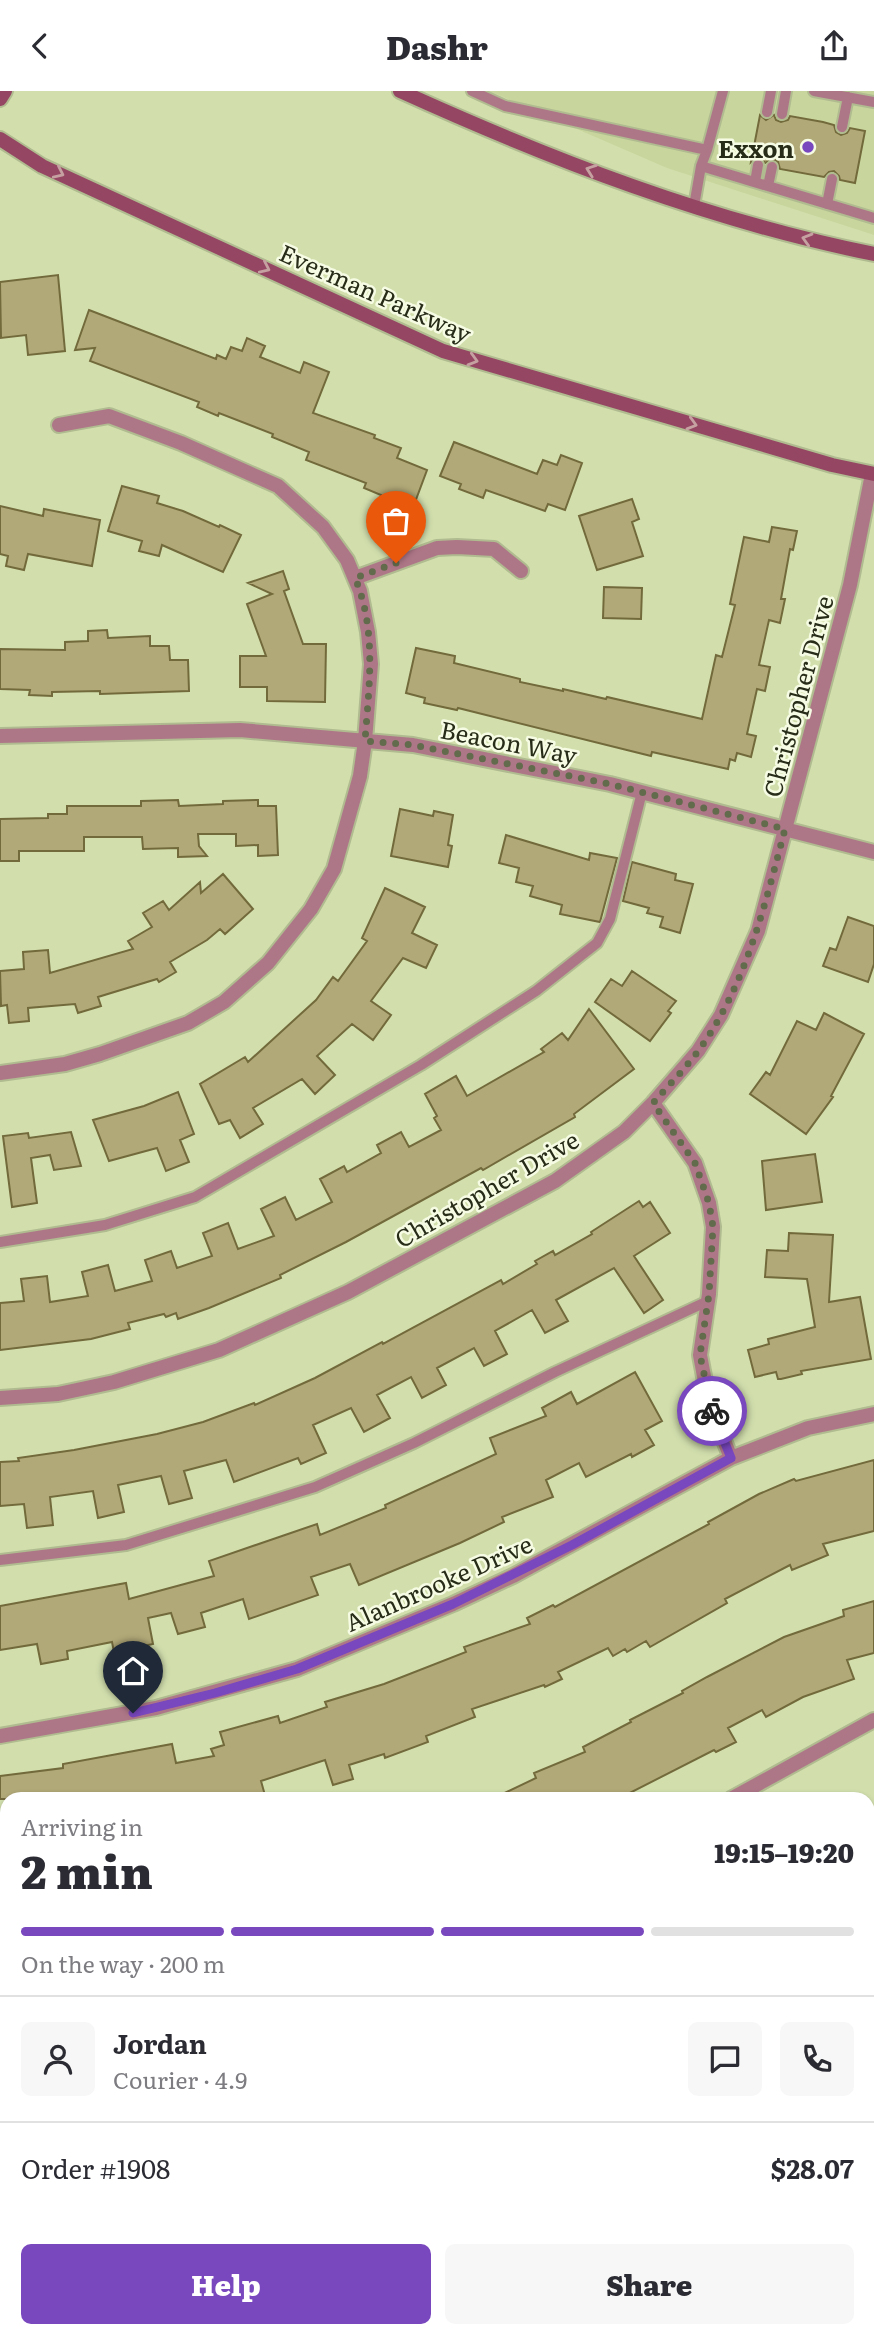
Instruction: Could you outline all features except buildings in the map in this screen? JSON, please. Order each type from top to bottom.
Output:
[{"type":"main road","points":[[0,99],[5,91]]},
{"type":"main road","points":[[400,91],[495,134],[694,206],[822,243],[874,254]]},
{"type":"main road","name":"Everman Parkway","points":[[0,139],[42,166],[443,351],[832,465],[873,471]]},
{"type":"street","points":[[0,1073],[65,1064],[188,1023],[224,1002],[268,963],[312,909],[334,869],[360,776],[365,741],[371,664],[360,591],[347,561],[323,527],[278,486],[181,443],[109,416],[59,425]]},
{"type":"street","name":"Christopher Drive","points":[[0,1398],[58,1394],[114,1381],[219,1350],[348,1292],[555,1181],[624,1132],[653,1103],[698,1051],[721,1015],[758,931],[850,585],[873,471]]},
{"type":"street","points":[[355,578],[437,548],[457,547],[494,549],[521,571]]},
{"type":"street","name":"Beacon Way","points":[[0,736],[240,730],[413,745],[642,792],[874,852]]},
{"type":"street","points":[[653,1103],[695,1163],[709,1203],[713,1227],[708,1301],[700,1355],[709,1403],[731,1458]]},
{"type":"street","name":"Alanbrooke Drive","points":[[0,1736],[156,1708],[297,1669],[513,1576],[731,1458],[808,1429],[874,1414]]},
{"type":"street","points":[[744,1792],[874,1720]]},
{"type":"lane","points":[[472,91],[505,106],[707,150]]},
{"type":"lane","points":[[694,206],[701,166],[723,91]]},
{"type":"lane","points":[[767,111],[771,91]]},
{"type":"lane","points":[[782,114],[786,91]]},
{"type":"lane","points":[[814,91],[874,102]]},
{"type":"lane","points":[[842,127],[848,97]]},
{"type":"lane","points":[[755,182],[758,165]]},
{"type":"lane","points":[[701,166],[874,218]]},
{"type":"lane","points":[[768,186],[772,167]]},
{"type":"lane","points":[[827,204],[832,179]]},
{"type":"lane","points":[[0,1242],[105,1225],[195,1197],[421,1065],[536,991],[597,943],[610,919],[642,792]]},
{"type":"lane","points":[[0,1560],[126,1545],[315,1487],[414,1443],[555,1372],[708,1301]]},
{"type":"shaded area","points":[[489,91],[874,91],[874,235],[667,168]]},
{"type":"way so far","points":[[396,563],[355,578],[368,632],[371,664],[365,741],[413,745],[610,784],[785,829],[758,931],[721,1015],[698,1051],[653,1103],[695,1163],[709,1203],[713,1227],[709,1294],[700,1355],[712,1411]]},
{"type":"place","name":"Exxon","points":[[808,147]]},
{"type":"route","points":[[133,1713],[297,1669],[513,1576],[731,1458],[712,1411]]}]
